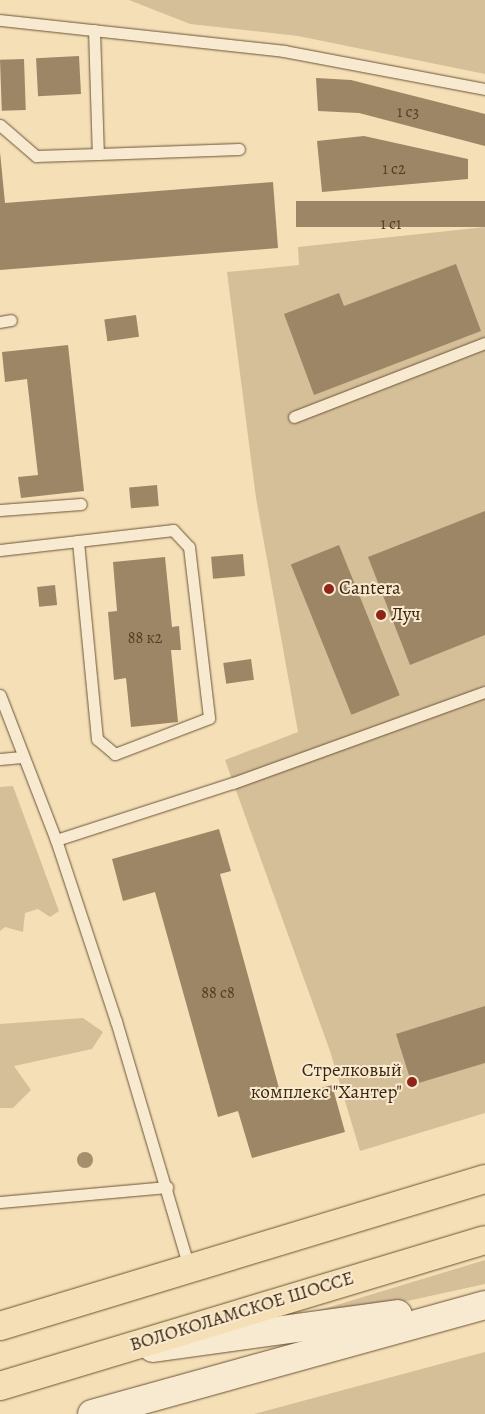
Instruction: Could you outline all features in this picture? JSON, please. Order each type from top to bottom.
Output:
[{"type":"main road","points":[[0,1326],[189,1267],[485,1180]]},
{"type":"main road","name":"ВОЛОКОЛАМСКОЕ ШОССЕ","points":[[0,1386],[485,1240]]},
{"type":"street","points":[[102,1354],[315,1327],[485,1298]]},
{"type":"street","points":[[92,1414],[485,1305]]},
{"type":"lane","points":[[0,20],[284,51],[485,89]]},
{"type":"lane","points":[[94,30],[98,154]]},
{"type":"lane","points":[[0,125],[36,156],[239,149]]},
{"type":"lane","points":[[294,416],[485,344]]},
{"type":"lane","points":[[0,510],[81,504]]},
{"type":"lane","points":[[0,550],[173,530],[189,547],[209,718],[115,754],[97,739],[78,541]]},
{"type":"lane","points":[[56,840],[233,784],[485,692]]},
{"type":"lane","points":[[0,695],[56,840],[166,1186],[189,1267]]},
{"type":"lane","points":[[0,759],[22,756]]},
{"type":"lane","points":[[0,1202],[32,1202],[166,1186]]},
{"type":"shaded area","points":[[129,0],[485,0],[485,74],[298,36],[190,24]]},
{"type":"shaded area","name":"Луч","points":[[485,227],[485,1113],[360,1151],[330,1051],[225,760],[298,732],[256,498],[227,272],[299,265],[298,247]]},
{"type":"shaded area","points":[[13,786],[59,911],[50,917],[38,909],[25,913],[23,932],[5,927],[0,931],[0,787]]},
{"type":"shaded area","points":[[83,1018],[103,1032],[92,1049],[14,1066],[31,1090],[13,1108],[0,1108],[0,1024]]},
{"type":"shaded area","points":[[485,1260],[485,1284],[334,1317],[307,1314]]},
{"type":"shaded area","points":[[485,1352],[485,1414],[254,1414]]},
{"type":"building","points":[[79,56],[81,94],[38,96],[36,58]]},
{"type":"building","points":[[24,59],[26,110],[2,111],[0,60]]},
{"type":"building","points":[[316,78],[351,80],[485,114],[485,146],[359,113],[318,111]]},
{"type":"building","points":[[364,136],[468,159],[468,179],[322,192],[317,141]]},
{"type":"building","points":[[0,152],[5,203],[273,182],[278,248],[0,270]]},
{"type":"building","points":[[296,201],[485,201],[485,227],[296,227]]},
{"type":"building","points":[[456,264],[481,331],[314,395],[284,314],[339,293],[344,306]]},
{"type":"building","points":[[136,315],[139,337],[107,341],[104,319]]},
{"type":"building","points":[[68,345],[84,491],[21,498],[18,477],[38,475],[27,379],[5,382],[2,352]]},
{"type":"building","points":[[157,485],[159,506],[131,508],[129,487]]},
{"type":"building","points":[[485,511],[485,635],[410,665],[368,557]]},
{"type":"building","points":[[339,545],[400,695],[351,715],[291,564]]},
{"type":"building","points":[[243,554],[245,576],[213,579],[211,557]]},
{"type":"building","points":[[165,557],[172,627],[179,626],[181,650],[171,650],[178,722],[131,727],[126,678],[114,680],[108,612],[117,611],[113,562]]},
{"type":"building","points":[[55,585],[57,605],[39,607],[37,587]]},
{"type":"building","points":[[251,659],[254,680],[226,684],[223,663]]},
{"type":"building","points":[[219,829],[231,871],[220,874],[282,1099],[332,1085],[345,1132],[252,1158],[238,1111],[218,1117],[155,892],[123,901],[112,859]]},
{"type":"building","points":[[485,1006],[485,1063],[412,1085],[396,1034]]},
{"type":"place","name":"Cantera","points":[[329,589]]},
{"type":"place","name":"Луч","points":[[381,615]]},
{"type":"place","name":"Стрелковый комплекс \"Хантер\"","points":[[412,1082]]}]
